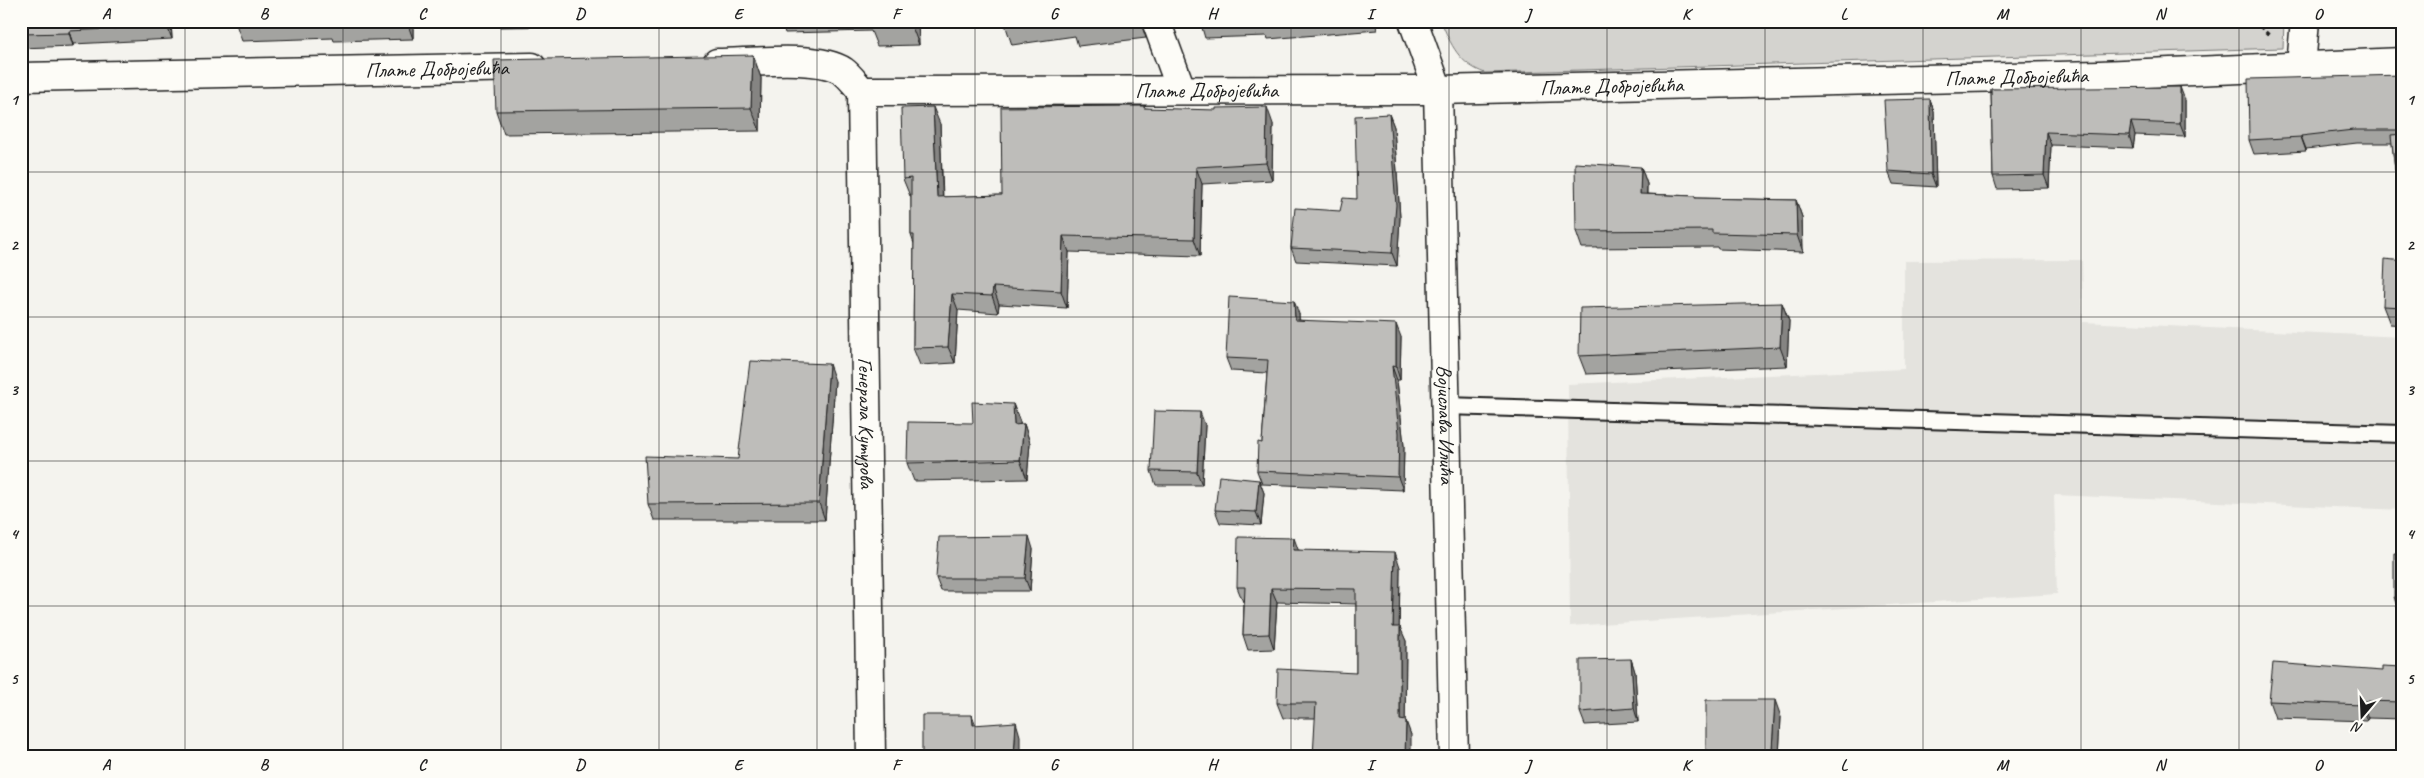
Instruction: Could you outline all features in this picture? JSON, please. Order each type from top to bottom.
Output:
[{"type":"street","points":[[1156,21],[1181,89]]},
{"type":"street","name":"Војислава Илића","points":[[1413,21],[1438,90],[1454,757]]},
{"type":"street","points":[[2301,66],[2305,21]]},
{"type":"street","points":[[695,64],[804,62],[826,64],[843,72],[862,91]]},
{"type":"street","name":"Плате Добројевића","points":[[862,91],[1438,90],[2100,75],[2403,62]]},
{"type":"street","name":"Плате Добројевића","points":[[21,78],[556,67]]},
{"type":"street","name":"Генерала Кутузова","points":[[862,91],[870,757]]},
{"type":"lane","points":[[1445,406],[2403,434]]},
{"type":"shaded area","points":[[1441,21],[2284,21],[2283,48],[1485,73],[1462,59],[1452,46]]},
{"type":"shaded area","points":[[2082,260],[2083,322],[2403,337],[2403,510],[2054,495],[2057,594],[1570,626],[1568,384],[1904,369],[1904,261]]},
{"type":"building","points":[[21,21],[167,21],[167,26],[69,31],[69,33],[21,34]]},
{"type":"building","points":[[236,21],[311,21],[236,24]]},
{"type":"building","points":[[328,21],[407,21],[328,24]]},
{"type":"building","points":[[869,21],[911,21],[911,24],[869,25]]},
{"type":"building","points":[[1004,21],[1023,21],[1005,24]]},
{"type":"building","points":[[1071,21],[1099,21],[1071,25]]},
{"type":"building","points":[[1262,21],[1284,21],[1262,23]]},
{"type":"building","points":[[753,55],[751,108],[496,111],[494,60]]},
{"type":"building","points":[[2403,75],[2403,130],[2353,130],[2301,137],[2249,140],[2248,79]]},
{"type":"building","points":[[2180,87],[2180,124],[2131,122],[2129,135],[2046,132],[2044,175],[1993,176],[1991,89]]},
{"type":"building","points":[[1930,99],[1931,174],[1888,171],[1884,100]]},
{"type":"building","points":[[1144,106],[1144,108],[1216,110],[1216,108],[1267,107],[1266,163],[1196,167],[1194,239],[1063,236],[1061,291],[993,287],[992,296],[952,294],[948,347],[913,348],[914,235],[911,235],[911,178],[903,179],[901,108],[933,107],[937,197],[1002,195],[1001,107]]},
{"type":"building","points":[[1389,114],[1396,205],[1392,253],[1291,248],[1295,208],[1340,211],[1343,198],[1357,199],[1355,116]]},
{"type":"building","points":[[2403,134],[2403,170],[2395,170],[2391,135]]},
{"type":"building","points":[[1575,163],[1641,167],[1640,194],[1695,196],[1695,198],[1796,200],[1797,235],[1712,233],[1712,230],[1576,231]]},
{"type":"building","points":[[2385,259],[2403,261],[2403,307],[2383,306]]},
{"type":"building","points":[[1229,297],[1294,301],[1295,320],[1396,324],[1396,367],[1392,366],[1399,433],[1398,477],[1257,471],[1258,442],[1262,443],[1268,360],[1226,358]]},
{"type":"building","points":[[1782,303],[1780,347],[1579,356],[1580,308]]},
{"type":"building","points":[[750,361],[829,364],[819,503],[648,504],[645,456],[738,459]]},
{"type":"building","points":[[972,402],[1013,404],[1014,425],[1024,424],[1020,460],[907,463],[908,422],[973,423]]},
{"type":"building","points":[[1154,411],[1200,412],[1197,472],[1151,471]]},
{"type":"building","points":[[1219,476],[1259,480],[1256,512],[1215,510]]},
{"type":"building","points":[[1029,536],[1025,578],[936,578],[939,537]]},
{"type":"building","points":[[1238,537],[1294,538],[1293,550],[1395,552],[1393,627],[1400,627],[1400,720],[1406,721],[1405,757],[1313,757],[1316,703],[1277,703],[1278,669],[1356,673],[1356,589],[1271,588],[1269,634],[1243,635],[1245,587],[1237,587]]},
{"type":"building","points":[[2394,553],[2403,554],[2403,598],[2394,597]]},
{"type":"building","points":[[1631,659],[1634,708],[1580,712],[1580,660]]},
{"type":"building","points":[[2273,663],[2382,671],[2382,666],[2403,667],[2403,702],[2362,701],[2361,705],[2269,701]]},
{"type":"building","points":[[1706,700],[1775,700],[1772,749],[1765,749],[1766,757],[1706,757]]},
{"type":"building","points":[[922,715],[972,715],[973,725],[1016,722],[1014,757],[926,757],[926,755],[922,755]]}]
